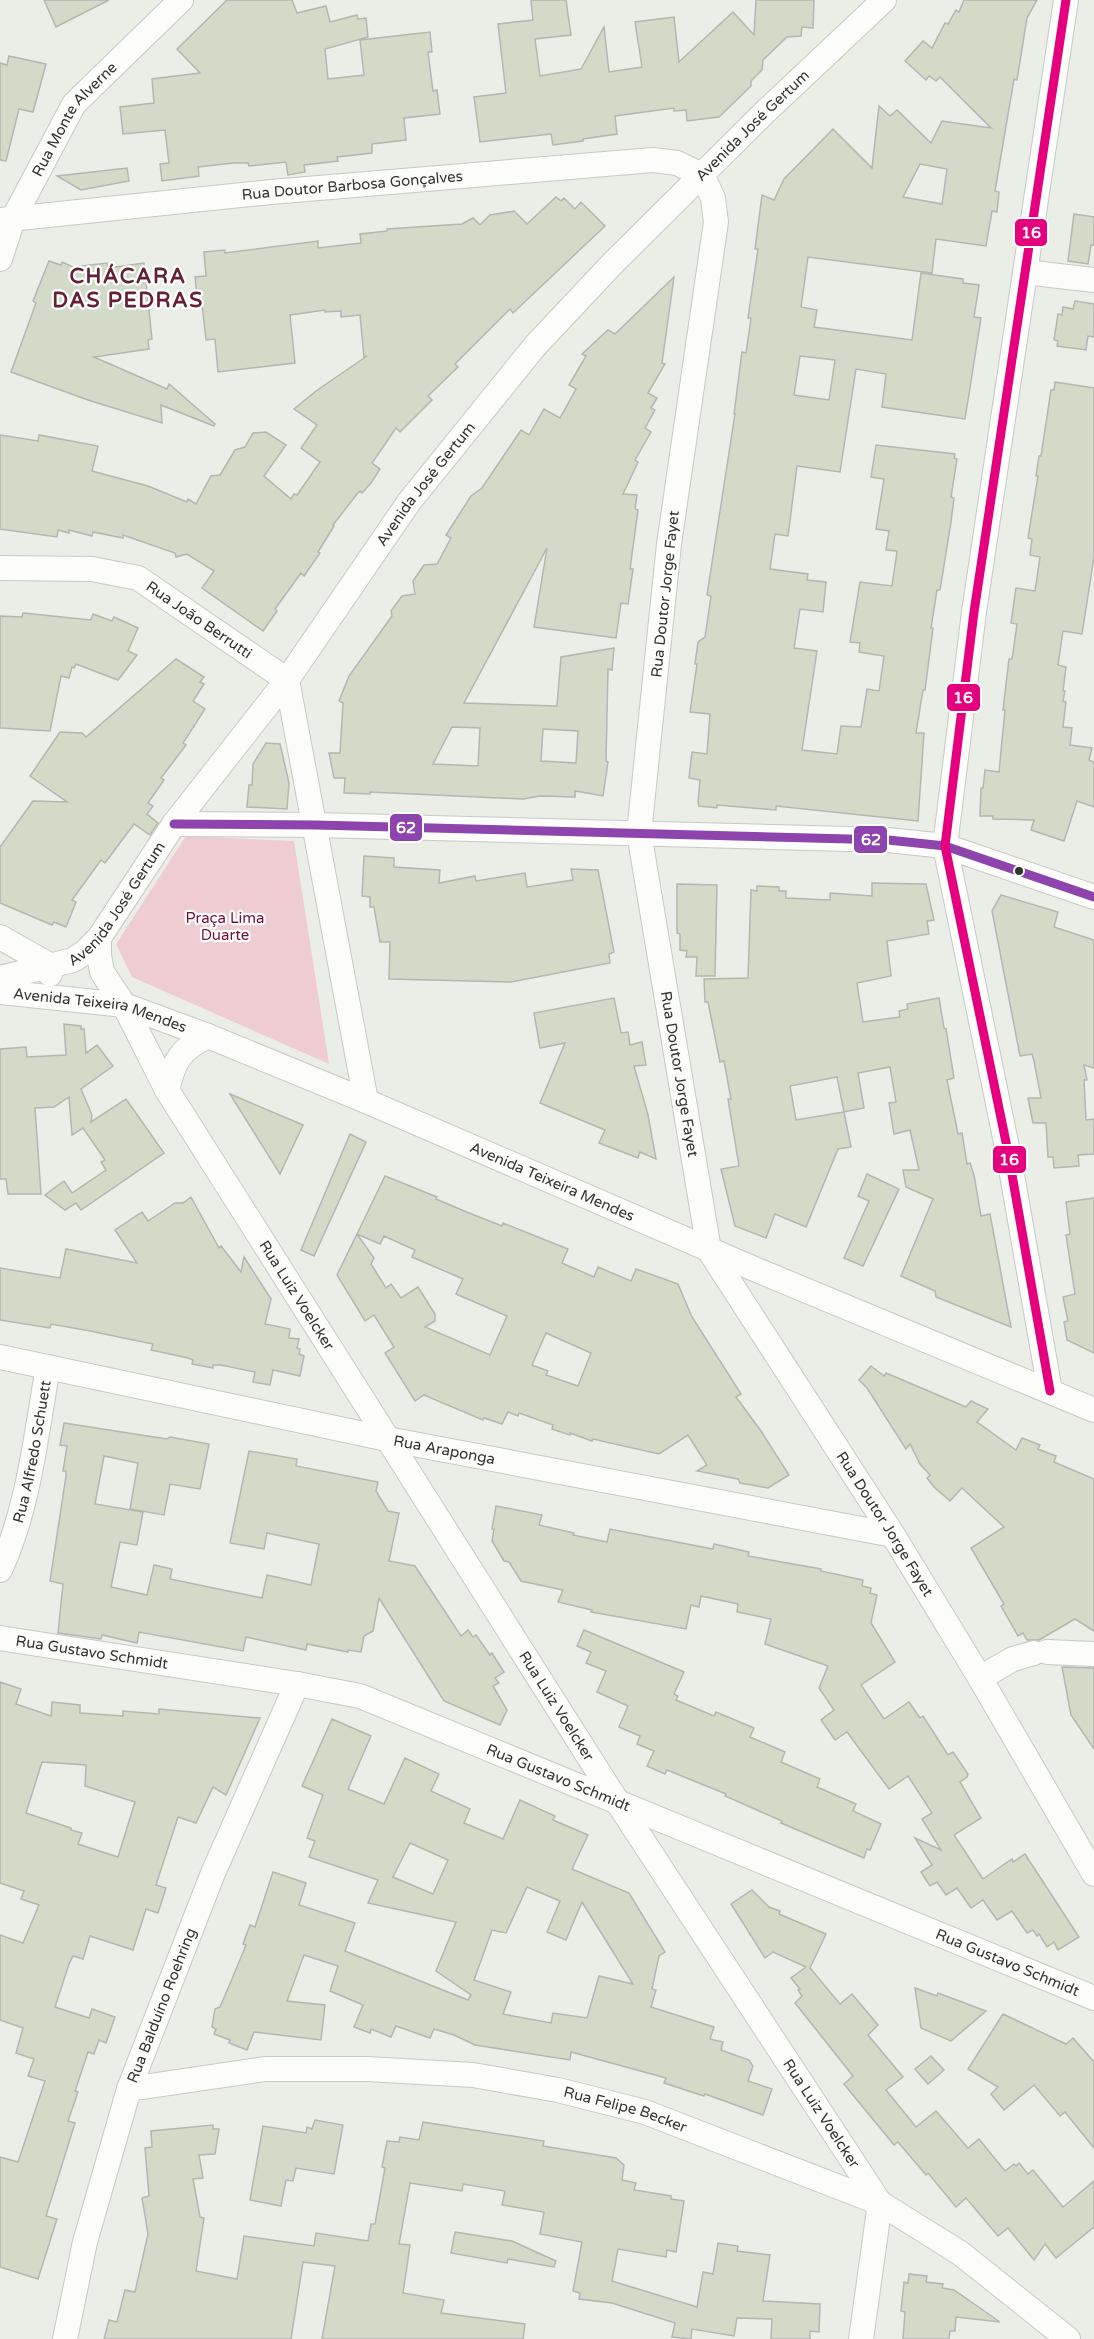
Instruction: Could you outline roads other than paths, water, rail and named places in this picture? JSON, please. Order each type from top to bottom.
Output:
[{"type":"street","name":"Rua Monte Alverne","points":[[0,260],[7,220],[74,104],[182,0]]},
{"type":"street","name":"Avenida José Gertum","points":[[0,978],[73,960],[99,938],[174,824],[287,680],[409,502],[535,346],[597,279],[764,113],[884,0]]},
{"type":"street","points":[[1050,1391],[1008,1152],[945,846],[974,612],[1066,0]]},
{"type":"street","name":"Rua Doutor Barbosa Gonçalves","points":[[7,220],[271,192],[653,160],[677,163],[702,175]]},
{"type":"street","name":"Rua Doutor Jorge Fayet","points":[[702,175],[713,198],[716,222],[669,544],[639,833],[709,1250],[892,1535],[980,1678],[1094,1874]]},
{"type":"street","points":[[1025,272],[1094,280]]},
{"type":"street","name":"Rua João Berrutti","points":[[0,568],[92,568],[138,578],[287,680]]},
{"type":"street","points":[[287,680],[366,1101]]},
{"type":"street","points":[[256,719],[277,719],[292,727],[297,733]]},
{"type":"street","points":[[174,824],[316,825],[888,840],[945,846],[1094,897]]},
{"type":"street","points":[[0,937],[51,966],[48,979],[43,984],[0,991]]},
{"type":"street","name":"Rua Luiz Voelcker","points":[[99,938],[102,972],[124,1005],[167,1090],[618,1803],[880,2203]]},
{"type":"street","name":"Avenida Teixeira Mendes","points":[[0,991],[124,1005],[208,1036],[366,1101],[709,1250],[1094,1410]]},
{"type":"street","points":[[167,1090],[171,1072],[179,1055],[192,1044],[208,1036]]},
{"type":"street","name":"Rua Araponga","points":[[0,1357],[387,1438],[892,1535]]},
{"type":"street","name":"Rua Alfredo Schuett","points":[[0,1570],[11,1546],[21,1513],[48,1366]]},
{"type":"street","name":"Rua Gustavo Schmidt","points":[[0,1638],[297,1684],[360,1696],[1094,1998]]},
{"type":"street","points":[[980,1678],[1013,1659],[1041,1652],[1094,1654]]},
{"type":"street","name":"Rua Balduíno Roehring","points":[[65,2339],[85,2242],[129,2089],[213,1873],[297,1684]]},
{"type":"street","name":"Rua Felipe Becker","points":[[129,2089],[265,2069],[368,2069],[473,2075],[558,2090],[645,2112],[880,2203],[960,2253],[1068,2339]]},
{"type":"street","points":[[861,2339],[880,2203]]},
{"type":"district","name":"CHÁCARA DAS PEDRAS","points":[[128,288]]},
{"type":"park label","name":"Praça Lima Duarte","points":[[225,926]]}]
